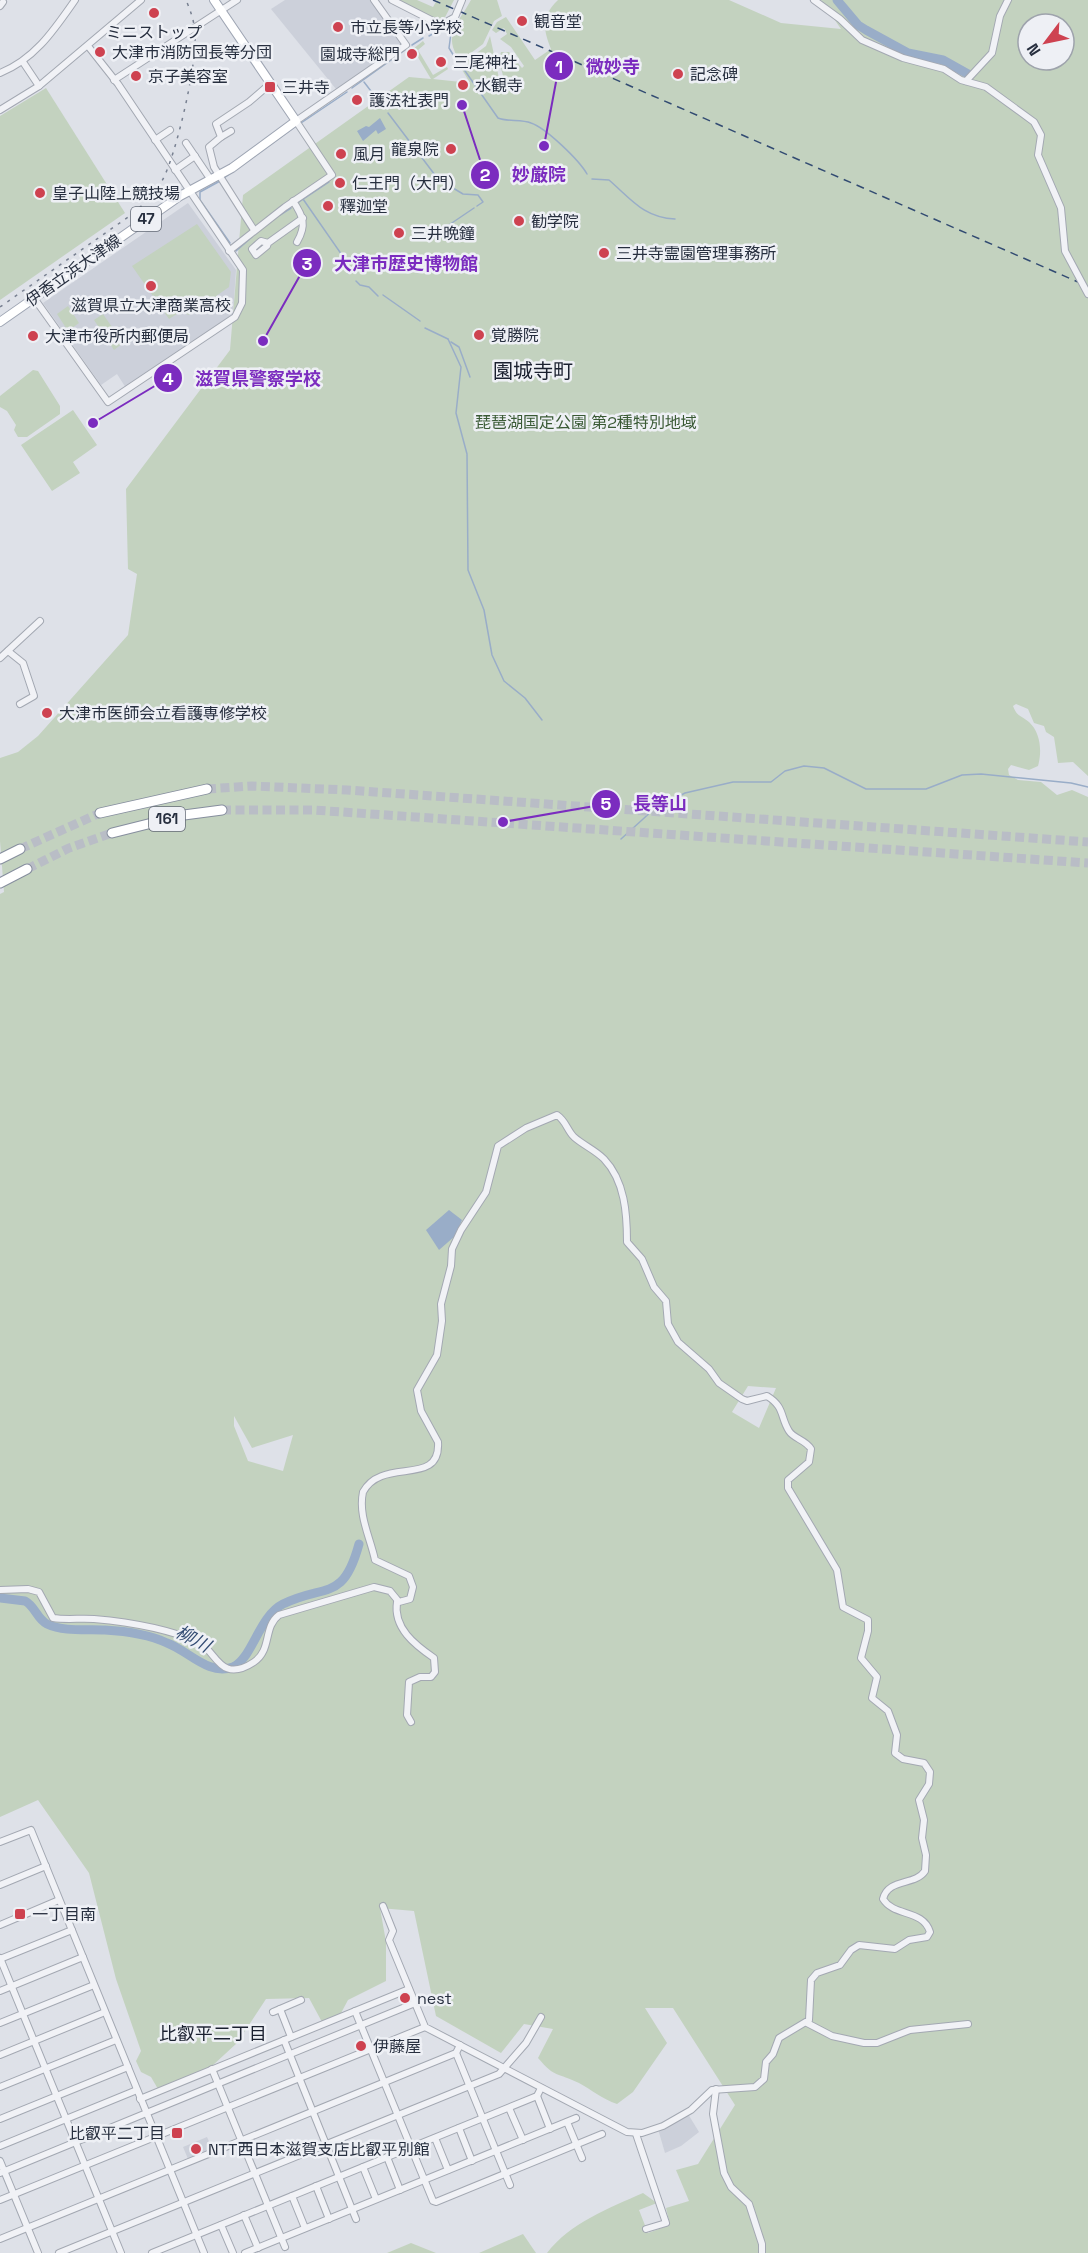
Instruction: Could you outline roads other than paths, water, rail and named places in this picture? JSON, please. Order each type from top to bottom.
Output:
[{"type":"highway","name":"161","points":[[100,813],[207,789]]},
{"type":"highway","name":"161","points":[[112,833],[184,815],[222,810]]},
{"type":"highway","points":[[0,859],[20,849]]},
{"type":"highway","points":[[0,883],[27,868]]},
{"type":"main road","points":[[214,0],[296,121]]},
{"type":"main road","name":"伊香立浜大津線","points":[[0,322],[189,192],[211,180],[221,178],[296,121]]},
{"type":"street","points":[[0,74],[22,62],[51,35],[75,0]]},
{"type":"street","points":[[0,110],[39,86],[141,0]]},
{"type":"street","points":[[114,80],[237,0]]},
{"type":"street","points":[[229,250],[293,201],[332,175],[296,121],[406,45],[374,0]]},
{"type":"street","points":[[392,0],[441,25],[452,20],[462,0]]},
{"type":"street","points":[[814,0],[840,19],[862,40],[903,58],[927,62],[966,81],[986,87],[1038,126],[1041,135],[1038,155],[1062,208],[1065,251],[1088,294]]},
{"type":"street","points":[[966,81],[992,53],[1000,16],[1008,0]]},
{"type":"street","points":[[34,298],[104,399],[111,401],[225,324],[239,311],[244,284],[243,270],[114,80],[88,46]]},
{"type":"street","points":[[22,62],[39,86]]},
{"type":"street","points":[[106,71],[113,66]]},
{"type":"street","points":[[221,137],[216,124],[249,102],[271,82]]},
{"type":"street","points":[[155,140],[170,130]]},
{"type":"street","points":[[231,131],[209,147],[212,163],[254,230]]},
{"type":"street","points":[[186,143],[211,180]]},
{"type":"street","points":[[175,170],[195,156]]},
{"type":"street","points":[[293,201],[303,218],[302,234],[297,242]]},
{"type":"street","points":[[268,243],[303,218]]},
{"type":"street","points":[[0,658],[40,621]]},
{"type":"street","points":[[8,651],[23,663],[34,696],[20,704]]},
{"type":"street","points":[[397,1602],[411,1598],[413,1583],[405,1573],[376,1562],[369,1532],[362,1515],[363,1492],[371,1482],[385,1473],[421,1470],[435,1457],[438,1442],[421,1411],[417,1390],[437,1355],[442,1321],[441,1304],[451,1266],[452,1249],[460,1230],[486,1192],[498,1146],[526,1128],[557,1116],[563,1119],[573,1136],[604,1159],[612,1171],[628,1210],[627,1242],[642,1259],[654,1287],[666,1301],[668,1324],[674,1338],[709,1369],[719,1383],[744,1401],[764,1396],[775,1401],[784,1416],[789,1432],[809,1444],[812,1453],[809,1462],[788,1480],[787,1485],[815,1529],[829,1561],[837,1570],[843,1607],[868,1620],[868,1631],[861,1658],[877,1677],[872,1698],[888,1711],[897,1735],[897,1755],[924,1762],[930,1772],[929,1784],[919,1800],[925,1824],[922,1838],[926,1855],[926,1871],[916,1879],[901,1882],[890,1888],[883,1899],[890,1907],[920,1918],[930,1932],[925,1938],[909,1940],[895,1949],[859,1945],[851,1950],[840,1965],[817,1973],[811,1980],[811,2014],[807,2022],[779,2038],[773,2054],[766,2062],[764,2079],[755,2088],[716,2090],[708,2093],[681,2117],[636,2134]]},
{"type":"street","points":[[0,1590],[28,1589],[39,1592],[53,1618],[111,1621],[161,1630],[198,1642],[216,1663],[237,1668],[255,1662],[264,1652],[271,1624],[279,1615],[374,1587],[390,1591],[397,1602],[395,1614],[413,1644],[434,1658],[435,1672],[431,1677],[420,1677],[409,1682],[406,1715],[411,1722]]},
{"type":"street","points":[[0,1842],[31,1830],[204,2253]]},
{"type":"street","points":[[0,1885],[46,1866]]},
{"type":"street","points":[[0,1924],[60,1900]]},
{"type":"street","points":[[383,1906],[393,1931],[389,1940],[425,2027],[541,2088],[636,2134],[666,2223],[646,2229]]},
{"type":"street","points":[[72,1930],[0,1959],[121,2253]]},
{"type":"street","points":[[0,1991],[83,1957]]},
{"type":"street","points":[[0,2023],[94,1985]]},
{"type":"street","points":[[141,2099],[409,1989]]},
{"type":"street","points":[[273,2012],[301,2000]]},
{"type":"street","points":[[2,2172],[415,2003]]},
{"type":"street","points":[[280,2009],[291,2037]]},
{"type":"street","points":[[355,2011],[433,2201],[436,2202],[602,2134]]},
{"type":"street","points":[[0,2055],[105,2012]]},
{"type":"street","points":[[58,2253],[469,2086],[505,2069],[541,2017]]},
{"type":"street","points":[[807,2022],[832,2036],[864,2043],[877,2043],[910,2030],[968,2024]]},
{"type":"street","points":[[0,2200],[425,2027]]},
{"type":"street","points":[[0,2087],[116,2040]]},
{"type":"street","points":[[284,2040],[356,2219]]},
{"type":"street","points":[[0,2239],[456,2053],[460,2045]]},
{"type":"street","points":[[456,2053],[510,2185]]},
{"type":"street","points":[[0,2120],[128,2067]]},
{"type":"street","points":[[212,2069],[285,2247]]},
{"type":"street","points":[[152,2253],[510,2108],[537,2096],[541,2088]]},
{"type":"street","points":[[0,2146],[137,2090]]},
{"type":"street","points":[[716,2090],[713,2114],[724,2173],[731,2187],[749,2204],[762,2244],[762,2253]]},
{"type":"street","points":[[537,2096],[550,2129]]},
{"type":"street","points":[[510,2108],[523,2140]]},
{"type":"street","points":[[245,2253],[576,2118]]},
{"type":"street","points":[[567,2122],[582,2158]]},
{"type":"street","points":[[459,2128],[472,2161]]},
{"type":"street","points":[[435,2138],[448,2170]]},
{"type":"street","points":[[387,2157],[400,2190]]},
{"type":"street","points":[[0,2161],[2,2172],[14,2194],[38,2253]]},
{"type":"street","points":[[363,2167],[376,2199]]},
{"type":"street","points":[[316,2186],[329,2219]]},
{"type":"street","points":[[292,2196],[305,2228]]},
{"type":"street","points":[[244,2216],[258,2248]]},
{"type":"street","points":[[221,2225],[232,2253]]},
{"type":"water","points":[[380,118],[386,129],[378,134],[376,130],[363,141],[357,131],[366,126],[369,127]]},
{"type":"water","points":[[449,1210],[462,1220],[455,1236],[439,1250],[426,1230]]},
{"type":"waterway","points":[[837,0],[858,25],[866,30],[908,53],[943,60],[968,74]]},
{"type":"waterway","points":[[447,27],[451,33],[449,48],[457,61]]},
{"type":"waterway","points":[[429,36],[443,28]]},
{"type":"waterway","points":[[412,45],[423,38]]},
{"type":"waterway","points":[[352,88],[405,50]]},
{"type":"waterway","points":[[463,68],[498,118],[527,122],[545,131],[562,145],[587,174]]},
{"type":"waterway","points":[[364,82],[384,108]]},
{"type":"waterway","points":[[301,123],[347,92]]},
{"type":"waterway","points":[[388,113],[438,179],[463,194],[478,195],[483,202],[477,206]]},
{"type":"waterway","points":[[224,178],[296,126]]},
{"type":"waterway","points":[[592,179],[609,180],[646,211],[664,218],[675,219]]},
{"type":"waterway","points":[[220,181],[200,192],[200,200],[230,243]]},
{"type":"waterway","points":[[299,202],[329,182]]},
{"type":"waterway","points":[[303,199],[344,258],[348,273]]},
{"type":"waterway","points":[[280,215],[291,208]]},
{"type":"waterway","points":[[440,231],[474,208]]},
{"type":"waterway","points":[[431,240],[436,235]]},
{"type":"waterway","points":[[236,251],[252,237]]},
{"type":"waterway","points":[[356,281],[360,285],[369,287],[378,296]]},
{"type":"waterway","points":[[383,295],[420,321]]},
{"type":"waterway","points":[[425,328],[448,339]]},
{"type":"waterway","points":[[448,339],[461,367],[456,413],[467,454],[468,570],[484,610],[492,655],[504,681],[525,698],[542,720]]},
{"type":"waterway","points":[[451,342],[459,347],[470,377]]},
{"type":"waterway","points":[[621,839],[653,810],[685,793],[733,782],[771,782],[785,771],[804,766],[824,768],[866,789],[926,789],[962,775],[981,774],[1071,783],[1088,787]]},
{"type":"waterway","name":"柳川","points":[[0,1598],[25,1601],[44,1622],[54,1627],[128,1632],[145,1636],[175,1647],[207,1665],[224,1669],[240,1662],[268,1618],[283,1604],[331,1588],[339,1583],[353,1563],[359,1544]]},
{"type":"tunnel","points":[[207,789],[252,786],[347,790],[1088,842]]},
{"type":"tunnel","points":[[222,810],[313,810],[1088,863]]},
{"type":"tunnel","points":[[20,849],[100,813]]},
{"type":"tunnel","points":[[27,869],[69,848],[112,833]]},
{"type":"railway","points":[[0,307],[131,215],[159,186],[168,169],[179,132],[193,67],[195,31],[186,0]]},
{"type":"place","name":"ミニストップ","points":[[154,13]]},
{"type":"place","name":"観音堂","points":[[522,21]]},
{"type":"place","name":"市立長等小学校","points":[[338,27]]},
{"type":"place","name":"大津市消防団長等分団","points":[[100,52]]},
{"type":"place","name":"園城寺総門","points":[[412,54]]},
{"type":"place","name":"三尾神社","points":[[441,62]]},
{"type":"place","name":"記念碑","points":[[678,74]]},
{"type":"place","name":"京子美容室","points":[[136,76]]},
{"type":"place","name":"水観寺","points":[[463,85]]},
{"type":"place","name":"三井寺","points":[[270,87]]},
{"type":"place","name":"護法社表門","points":[[357,100]]},
{"type":"place","name":"妙厳院","points":[[462,105]]},
{"type":"place","name":"微妙寺","points":[[544,146]]},
{"type":"place","name":"龍泉院","points":[[451,149]]},
{"type":"place","name":"風月","points":[[341,154]]},
{"type":"place","name":"仁王門（大門）","points":[[340,183]]},
{"type":"place","name":"皇子山陸上競技場","points":[[40,193]]},
{"type":"place","name":"釋迦堂","points":[[328,206]]},
{"type":"place","name":"勧学院","points":[[519,221]]},
{"type":"place","name":"三井晩鐘","points":[[399,233]]},
{"type":"place","name":"三井寺霊園管理事務所","points":[[604,253]]},
{"type":"place","name":"滋賀県立大津商業高校","points":[[151,286]]},
{"type":"place","name":"覚勝院","points":[[479,335]]},
{"type":"place","name":"大津市役所内郵便局","points":[[33,336]]},
{"type":"place","name":"大津市歴史博物館","points":[[263,341]]},
{"type":"place","name":"滋賀県警察学校","points":[[93,423]]},
{"type":"place","name":"大津市医師会立看護専修学校","points":[[47,713]]},
{"type":"place","name":"長等山","points":[[503,822]]},
{"type":"place","name":"一丁目南","points":[[20,1914]]},
{"type":"place","name":"nest","points":[[405,1998]]},
{"type":"place","name":"伊藤屋","points":[[361,2046]]},
{"type":"place","name":"比叡平二丁目","points":[[177,2133]]},
{"type":"place","name":"NTT西日本滋賀支店比叡平別館","points":[[196,2149]]},
{"type":"district","name":"園城寺町","points":[[533,371]]},
{"type":"district","name":"比叡平二丁目","points":[[213,2034]]},
{"type":"park label","name":"琵琶湖国定公園 第2種特別地域","points":[[586,422]]}]
